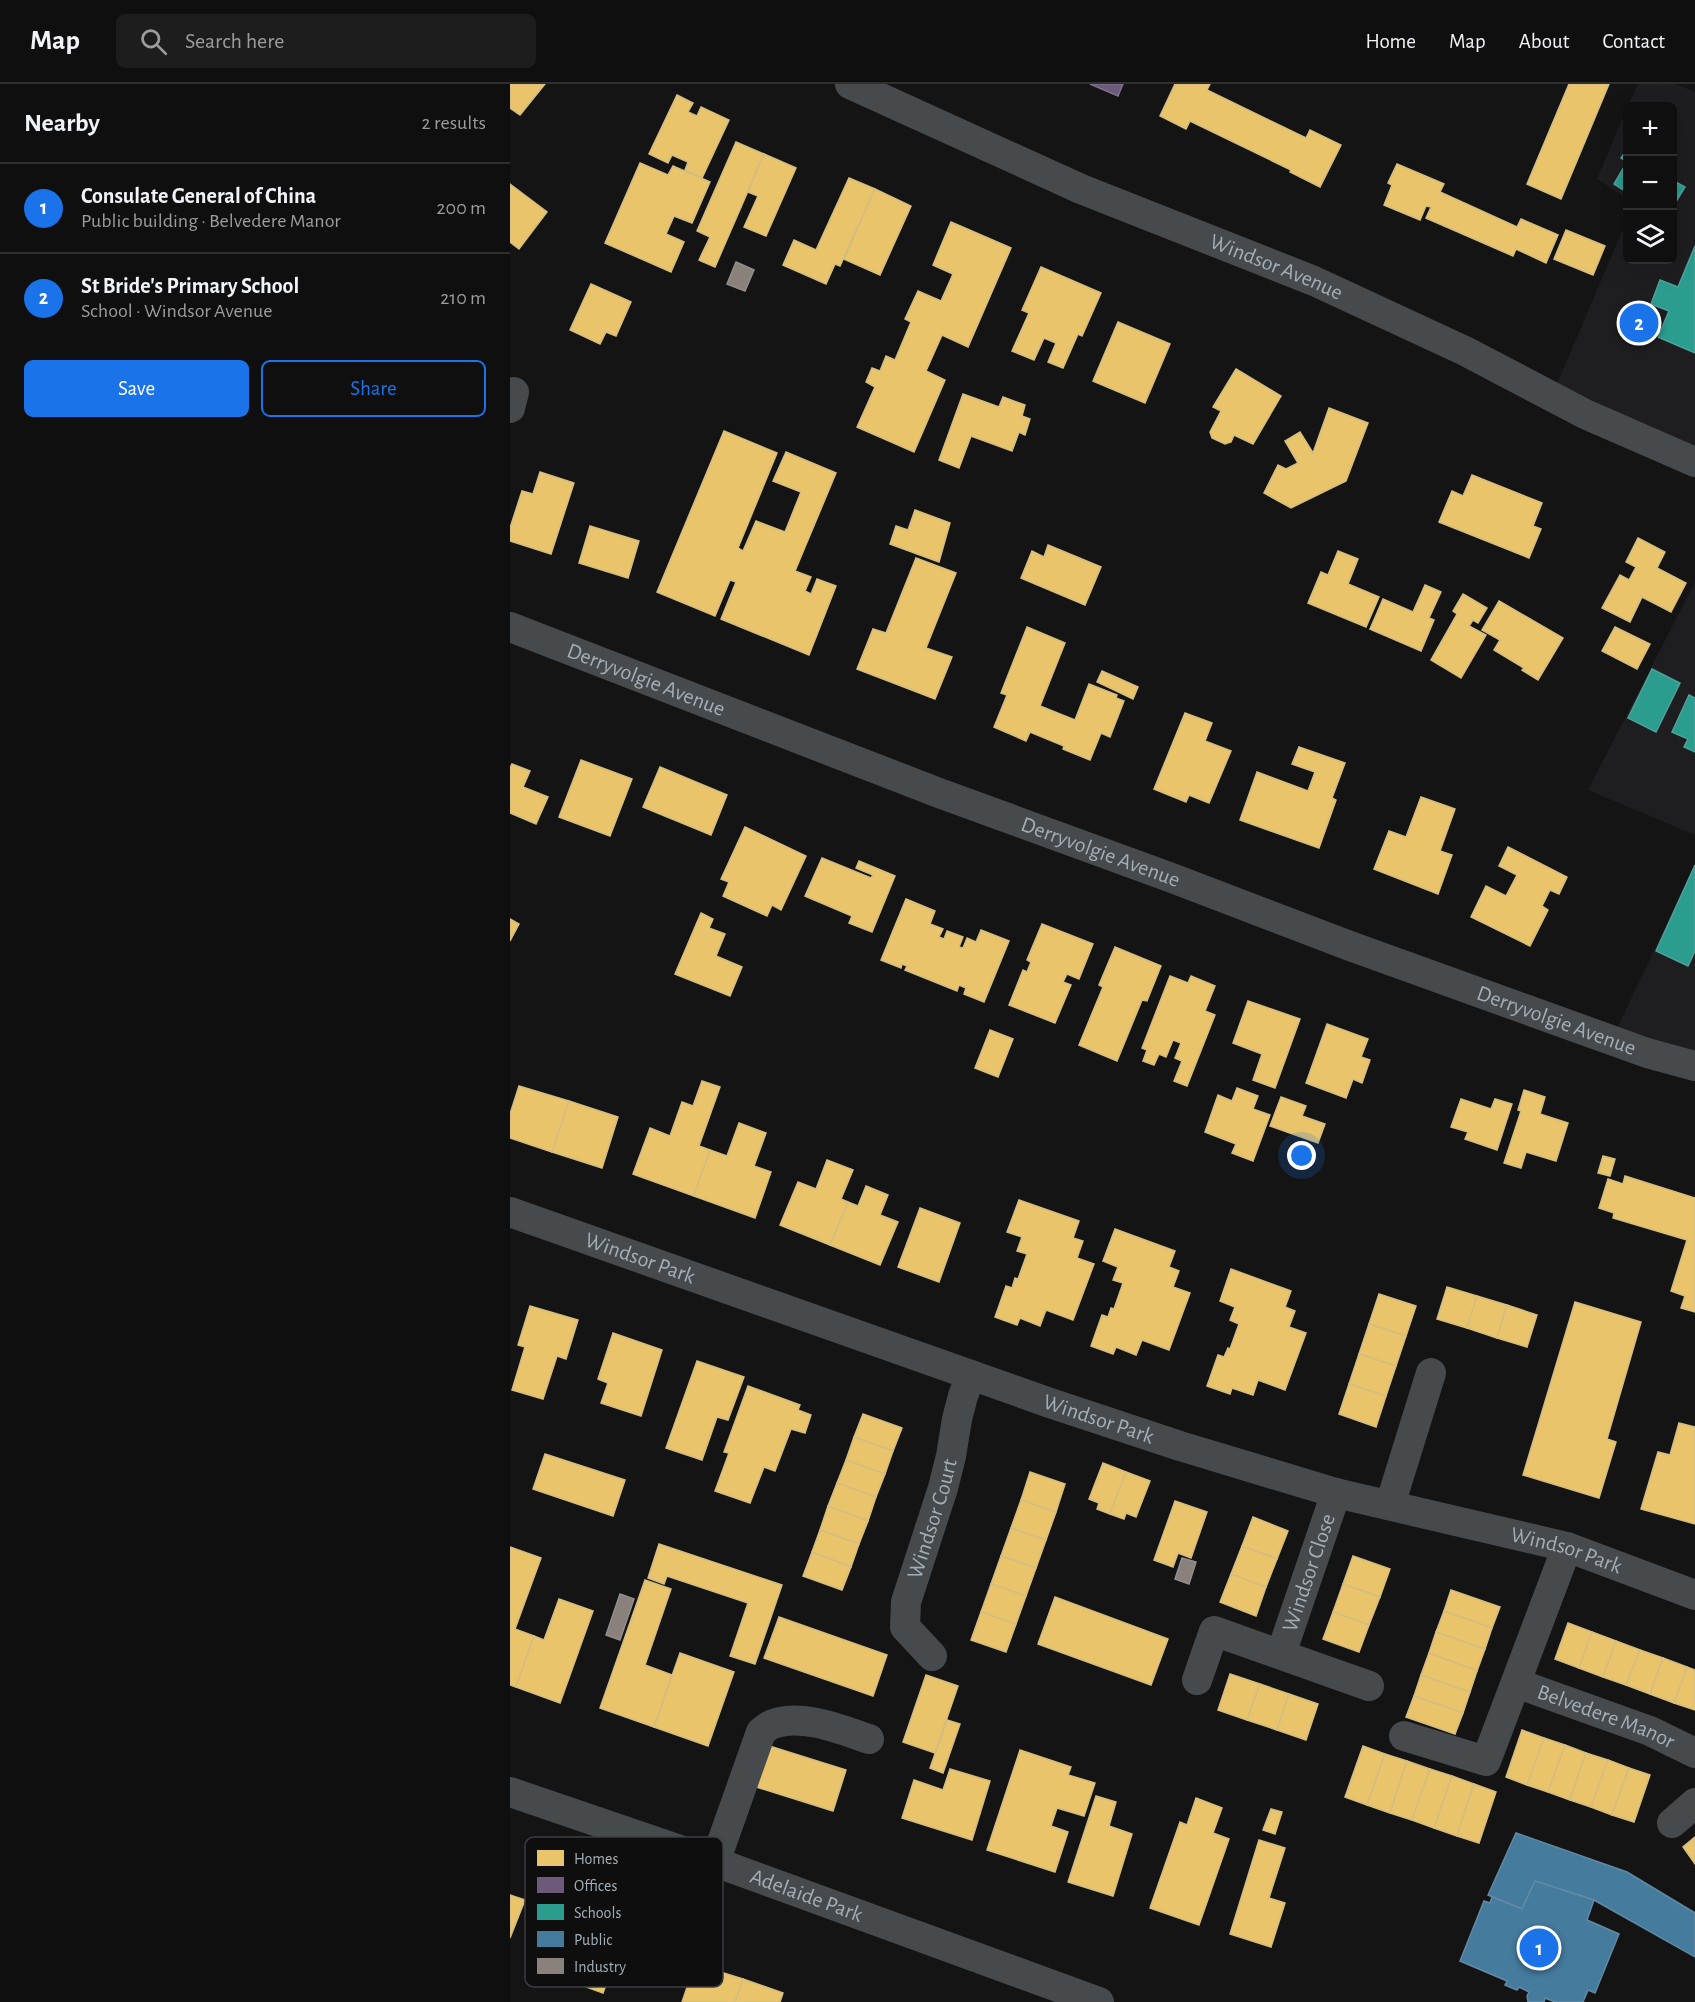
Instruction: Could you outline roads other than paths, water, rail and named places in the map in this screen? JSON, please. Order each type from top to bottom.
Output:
[{"type":"street","name":"Windsor Avenue","points":[[850,84],[1081,189],[1314,281],[1465,351],[1585,414],[1695,462]]},
{"type":"street","name":"Derryvolgie Avenue","points":[[510,627],[939,793],[1350,946],[1647,1053],[1695,1066]]},
{"type":"street","name":"Windsor Park","points":[[510,1212],[1050,1404],[1336,1493],[1568,1547],[1695,1595]]},
{"type":"street","points":[[1390,1505],[1431,1373]]},
{"type":"street","name":"Windsor Court","points":[[932,1656],[906,1627],[906,1602],[944,1488],[957,1419],[971,1376]]},
{"type":"street","name":"Windsor Close","points":[[1281,1654],[1336,1493]]},
{"type":"street","name":"Belvedere Manor","points":[[1404,1736],[1486,1761],[1568,1547]]},
{"type":"street","name":"Windsor Close","points":[[1197,1680],[1214,1631],[1369,1686]]},
{"type":"street","name":"Belvedere Manor","points":[[1516,1683],[1650,1731],[1695,1753]]},
{"type":"street","points":[[723,1840],[762,1732],[772,1724],[795,1721],[825,1725],[869,1739]]},
{"type":"street","name":"Adelaide Park","points":[[510,1792],[642,1837]]},
{"type":"street","points":[[1672,1823],[1695,1803]]},
{"type":"street","name":"Adelaide Park","points":[[723,1865],[1099,2002]]},
{"type":"place","name":"St Bride's Primary School","points":[[1639,323]]},
{"type":"place","name":"Consulate General of China","points":[[1539,1948]]}]
